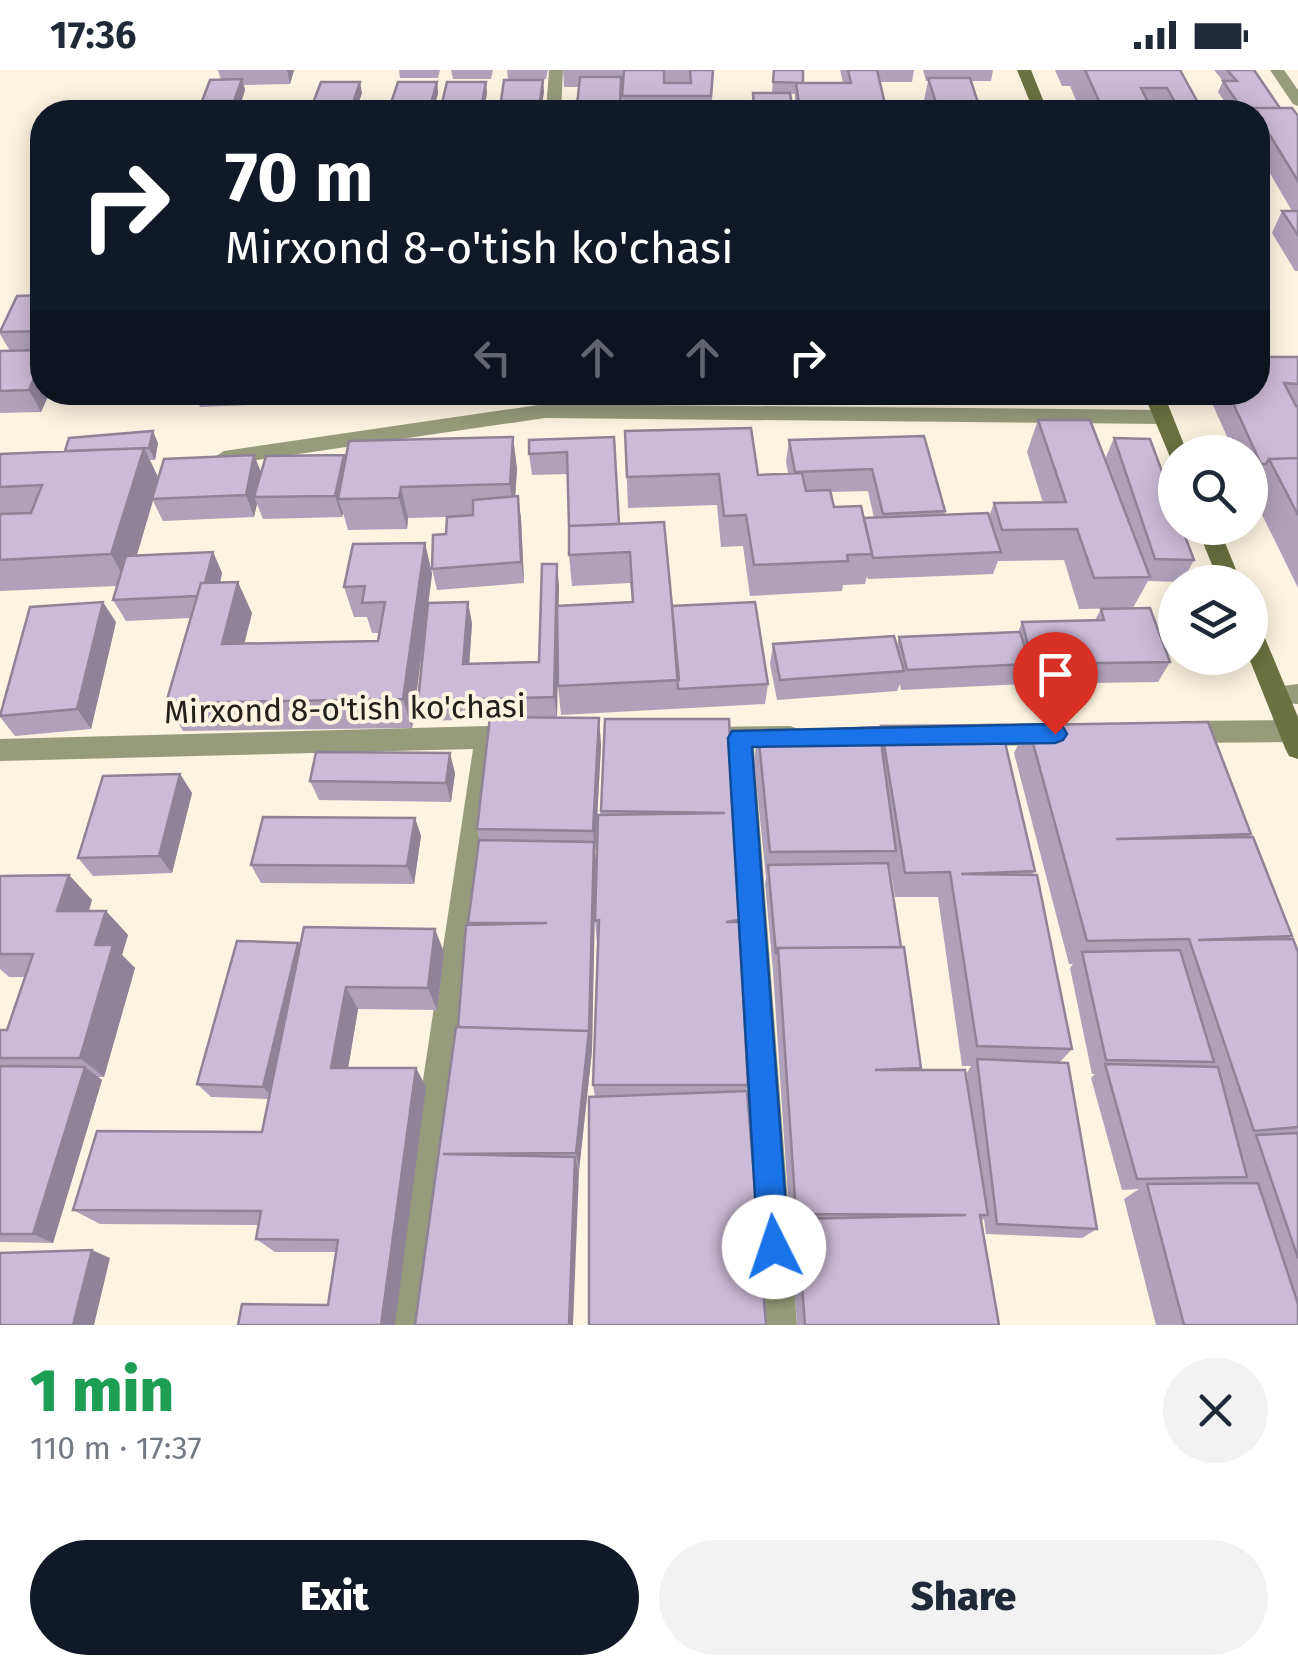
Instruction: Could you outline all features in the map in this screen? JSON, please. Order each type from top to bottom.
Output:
[{"type":"main road","points":[[1024,70],[1037,100]]},
{"type":"main road","points":[[1158,405],[1170,435]]},
{"type":"main road","points":[[1268,662],[1287,694],[1294,739]]},
{"type":"street","points":[[555,100],[556,70]]},
{"type":"street","points":[[1287,78],[1298,101]]},
{"type":"street","points":[[224,458],[528,405]]},
{"type":"street","points":[[669,405],[1163,417]]},
{"type":"street","points":[[1153,732],[1294,739]]},
{"type":"street","points":[[937,735],[1074,733]]},
{"type":"street","points":[[682,738],[819,736]]},
{"type":"street","points":[[404,1325],[488,737]]},
{"type":"street","name":"Mirxond 8-o'tish ko'chasi","points":[[0,750],[546,737]]},
{"type":"street","points":[[740,738],[778,1325]]},
{"type":"building","points":[[624,70],[664,70],[664,83],[691,83],[690,70],[713,70],[711,96],[622,96]]},
{"type":"building","points":[[774,70],[803,70],[803,83],[773,82]]},
{"type":"building","points":[[848,70],[877,70],[884,100],[798,100],[796,83],[851,83]]},
{"type":"building","points":[[1085,70],[1180,70],[1196,100],[1174,100],[1167,88],[1141,88],[1147,100],[1099,100]]},
{"type":"building","points":[[1227,70],[1254,70],[1280,108],[1270,108],[1270,100],[1236,100],[1223,81],[1237,81]]},
{"type":"building","points":[[580,77],[621,77],[620,100],[578,100]]},
{"type":"building","points":[[928,78],[970,78],[977,100],[935,100]]},
{"type":"building","points":[[242,79],[234,100],[202,100],[210,80]]},
{"type":"building","points":[[504,80],[543,80],[540,100],[501,100]]},
{"type":"building","points":[[321,82],[360,82],[354,100],[314,100]]},
{"type":"building","points":[[398,82],[437,82],[432,100],[392,100]]},
{"type":"building","points":[[447,82],[486,82],[483,100],[443,100]]},
{"type":"building","points":[[753,93],[790,93],[791,100],[753,100]]},
{"type":"building","points":[[1270,108],[1292,108],[1298,116],[1298,181],[1270,136]]},
{"type":"building","points":[[1282,211],[1298,211],[1298,235]]},
{"type":"building","points":[[30,295],[30,331],[0,332],[17,296]]},
{"type":"building","points":[[30,350],[29,390],[0,391],[0,351]]},
{"type":"building","points":[[1270,357],[1298,357],[1298,384],[1284,383],[1298,406],[1298,458],[1269,459],[1268,435],[1248,435],[1234,405],[1270,405]]},
{"type":"building","points":[[1038,420],[1090,420],[1150,577],[1094,578],[1077,529],[1002,530],[994,503],[1066,502]]},
{"type":"building","points":[[751,428],[758,475],[802,473],[806,491],[830,490],[834,507],[861,506],[872,554],[847,555],[848,561],[754,565],[746,515],[724,516],[719,474],[627,477],[625,431]]},
{"type":"building","points":[[153,431],[149,448],[65,451],[69,438]]},
{"type":"building","points":[[924,436],[945,511],[883,514],[872,469],[795,472],[789,440]]},
{"type":"building","points":[[513,437],[510,484],[401,487],[399,498],[338,499],[349,441]]},
{"type":"building","points":[[614,437],[619,524],[569,526],[567,452],[529,454],[529,440]]},
{"type":"building","points":[[1114,438],[1150,439],[1158,461],[1158,545],[1188,545],[1194,560],[1155,559]]},
{"type":"building","points":[[144,448],[111,554],[0,560],[0,514],[31,513],[42,485],[0,487],[0,454]]},
{"type":"building","points":[[254,455],[246,495],[152,499],[164,459]]},
{"type":"building","points":[[344,455],[335,496],[254,497],[266,456]]},
{"type":"building","points":[[1298,458],[1298,515],[1269,459]]},
{"type":"building","points":[[518,496],[521,562],[432,569],[433,535],[446,534],[447,517],[473,515],[473,500]]},
{"type":"building","points":[[988,513],[1001,552],[873,558],[864,518]]},
{"type":"building","points":[[664,522],[679,680],[558,686],[557,606],[633,602],[630,552],[569,555],[569,526]]},
{"type":"building","points":[[425,543],[403,699],[166,703],[201,583],[238,582],[222,644],[378,641],[385,602],[362,603],[365,586],[344,587],[353,544]]},
{"type":"building","points":[[213,552],[205,583],[201,583],[197,596],[113,600],[126,556]]},
{"type":"building","points":[[542,564],[557,564],[554,697],[418,701],[428,603],[468,602],[463,664],[539,662]]},
{"type":"building","points":[[103,602],[77,709],[0,716],[30,607]]},
{"type":"building","points":[[755,602],[768,684],[678,689],[672,606]]},
{"type":"building","points":[[1150,608],[1158,630],[1158,662],[1033,664],[1022,622],[1104,620],[1101,609]]},
{"type":"building","points":[[1020,632],[1030,664],[907,670],[899,637]]},
{"type":"building","points":[[894,636],[904,671],[780,680],[773,644]]},
{"type":"building","points":[[490,717],[599,718],[593,831],[477,829]]},
{"type":"building","points":[[605,719],[729,719],[739,920],[726,922],[739,922],[748,1085],[593,1085],[598,815],[725,813],[601,811]]},
{"type":"building","points":[[1208,722],[1251,834],[1116,839],[1253,837],[1292,936],[1198,940],[1293,939],[1298,952],[1298,1127],[1254,1131],[1189,939],[1087,941],[1028,725]]},
{"type":"building","points":[[1001,725],[1035,871],[961,874],[1037,875],[1072,1049],[977,1046],[950,872],[905,873],[881,726]]},
{"type":"building","points":[[879,727],[896,851],[770,852],[758,732]]},
{"type":"building","points":[[316,752],[450,753],[446,783],[310,781]]},
{"type":"building","points":[[180,774],[159,856],[78,858],[103,776]]},
{"type":"building","points":[[263,817],[415,818],[407,866],[251,865]]},
{"type":"building","points":[[479,840],[594,842],[589,1031],[458,1027],[466,925],[547,923],[468,923]]},
{"type":"building","points":[[888,863],[901,947],[778,948],[776,954],[768,865]]},
{"type":"building","points":[[69,875],[57,911],[106,911],[95,945],[113,945],[80,1058],[0,1058],[0,1030],[7,1030],[33,954],[0,954],[0,876]]},
{"type":"building","points":[[304,927],[435,929],[428,988],[346,987],[331,1068],[416,1068],[381,1325],[238,1325],[242,1304],[328,1305],[338,1240],[256,1239],[261,1211],[73,1210],[97,1131],[262,1132]]},
{"type":"building","points":[[237,941],[298,943],[263,1087],[197,1084]]},
{"type":"building","points":[[904,947],[921,1068],[875,1070],[965,1070],[988,1215],[980,1215],[999,1325],[805,1325],[797,1219],[966,1215],[796,1214],[778,948]]},
{"type":"building","points":[[1180,950],[1214,1062],[1106,1060],[1082,952]]},
{"type":"building","points":[[456,1027],[589,1031],[576,1153],[443,1154],[575,1157],[569,1325],[415,1325]]},
{"type":"building","points":[[977,1059],[1068,1063],[1097,1229],[997,1224]]},
{"type":"building","points":[[1105,1064],[1218,1067],[1247,1177],[1137,1179]]},
{"type":"building","points":[[0,1066],[85,1067],[33,1234],[0,1234]]},
{"type":"building","points":[[747,1091],[766,1325],[589,1325],[589,1097]]},
{"type":"building","points":[[1298,1133],[1298,1258],[1256,1135]]},
{"type":"building","points":[[1258,1183],[1298,1304],[1298,1325],[1184,1325],[1147,1184]]},
{"type":"building","points":[[92,1250],[73,1325],[0,1325],[0,1253]]},
{"type":"route","points":[[774,1247],[740,738],[1055,734]]}]
